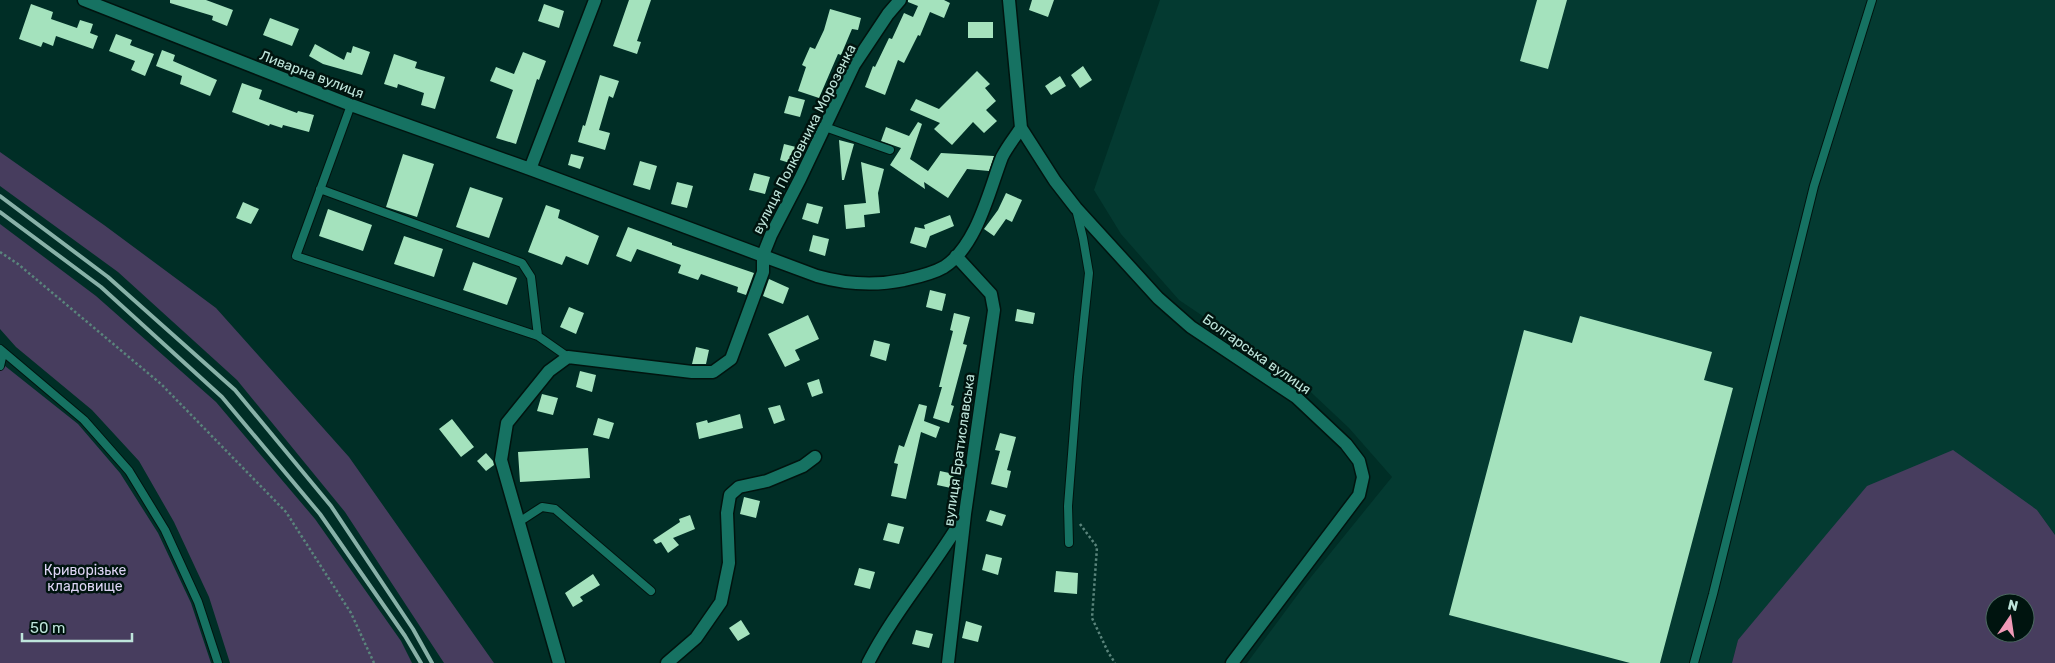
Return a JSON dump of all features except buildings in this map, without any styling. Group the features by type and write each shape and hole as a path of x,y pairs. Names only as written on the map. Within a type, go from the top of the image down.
{"street":[{"name":"Ливарна вулиця","path":"84,0 351,105 844,283 865,284 898,281 927,274 944,267 956,256 972,234 985,208 1003,155 1021,128"},
{"path":"530,169 595,0"},
{"name":"вулиця Полковника Морозенка","path":"568,357 692,372 713,372 730,358 763,272 763,255 771,235 854,65 888,14 900,0"},
{"path":"1009,0 1021,128"},
{"name":"Болгарська вулиця","path":"1021,128 1055,181 1076,208 1158,298 1192,327 1296,397 1346,444 1359,461 1363,478 1359,495 1232,663"},
{"name":"вулиця Братиславська","path":"948,663 965,514 994,310 991,294 956,256"},
{"path":"559,663 501,460 507,423 549,371 568,357"},
{"path":"667,663 696,638 721,602 729,562 727,512 730,495 739,487 767,481 803,466 815,457"},
{"path":"868,663 878,642 946,545 965,514"}],"lane":[{"path":"1694,663 1714,594 1814,186 1872,0"},
{"path":"351,105 296,256 538,336 568,357"},
{"path":"825,127 890,150"},
{"path":"320,189 522,264 531,277 538,336"},
{"path":"1069,543 1068,506 1088,273 1076,208"},
{"path":"0,366 2,351"},
{"path":"2,351 84,420 129,471 165,530 198,602 218,663"},
{"path":"519,522 542,508 555,509 651,591"}],"path":[{"path":"0,252 18,264 161,384 286,512 350,613 374,663"},
{"path":"1068,506 1097,547 1092,618 1115,663"}],"shaded area":[{"path":"1160,0 2055,0 2055,535 2037,510 1738,640 1732,663 1247,663 1307,582 1392,477 1349,428 1298,380 1179,300 1121,234 1094,190"}],"green space":[{"path":"0,152 104,225 216,308 349,457 494,663 444,663 345,512 237,380 118,272 0,186"},
{"path":"0,224 96,296 216,402 315,519 401,641 412,663 230,663 209,597 174,522 139,461 92,410 16,347 0,329"},
{"name":"Криворізьке кладовище","path":"0,362 78,424 120,473 158,533 191,603 211,663 0,663"},
{"path":"1953,450 2037,510 2055,535 2055,663 1732,663 1738,640 1867,486"}],"railway":[{"path":"0,196 108,277 235,390 331,506 413,629 432,663"},
{"path":"0,212 101,287 222,397 320,514 405,636 421,663"}]}
